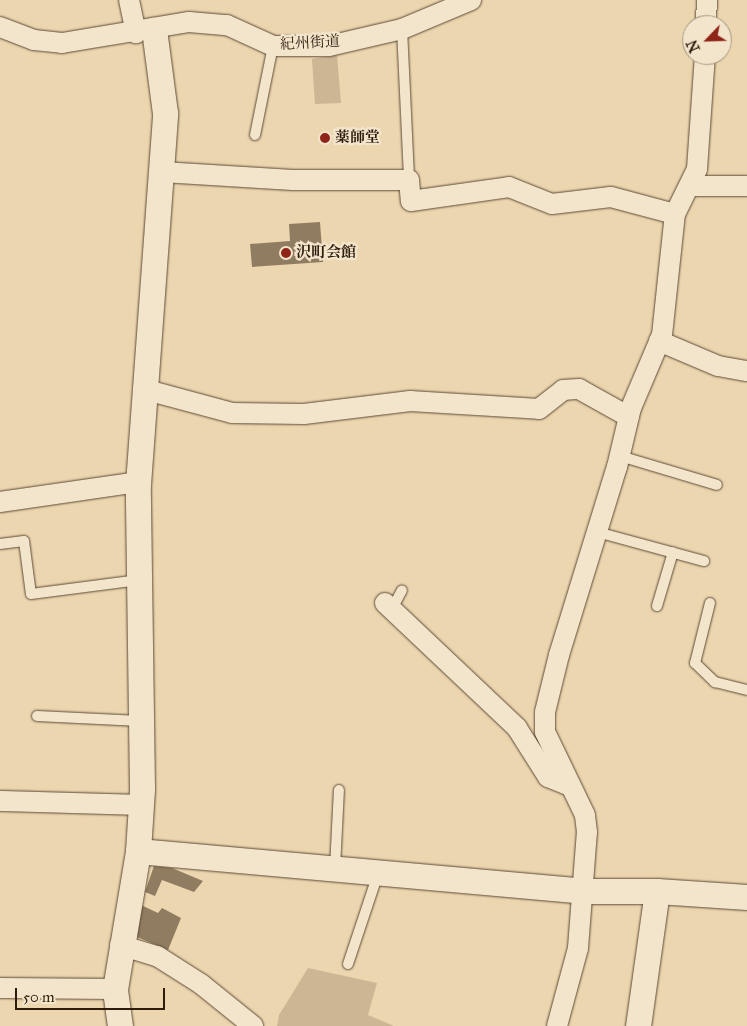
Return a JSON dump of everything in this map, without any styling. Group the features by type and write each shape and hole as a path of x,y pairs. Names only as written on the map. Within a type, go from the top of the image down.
{"street":[{"path":"120,1026 115,989 120,945 138,851 141,805 138,482 143,389 162,172 165,113 145,31 129,0"},
{"name":"紀州街道","path":"0,27 34,40 62,43 145,31 189,22 226,25 273,46 329,46 402,29 442,6 471,0"},
{"path":"706,0 706,15"},
{"path":"557,1026 578,948 583,891 585,815 545,732 545,712 559,655 620,456 629,417 659,341 675,214 697,169 704,65"},
{"path":"162,172 293,180 409,180 411,201 509,186 552,204 611,197 675,214"},
{"path":"690,186 747,186"},
{"path":"659,341 718,366 747,371"},
{"path":"143,389 232,413 295,414 410,401 538,409 552,402 563,390 579,389 629,417"},
{"path":"0,502 138,482"},
{"path":"388,606 517,728 548,778 570,786"},
{"path":"0,801 141,805"},
{"path":"138,851 583,891 657,891 747,897"},
{"path":"638,1026 657,891"},
{"path":"120,945 165,961 201,984 253,1026"},
{"path":"0,988 115,989"}],"lane":[{"path":"402,29 409,180"},
{"path":"255,135 273,46"},
{"path":"620,456 717,486"},
{"path":"597,532 704,561"},
{"path":"0,544 24,541 31,594 140,580"},
{"path":"657,606 673,552"},
{"path":"388,606 402,590"},
{"path":"710,603 695,663 715,682 747,690"},
{"path":"37,716 141,721"},
{"path":"335,869 339,790"},
{"path":"348,964 378,873"}],"shaded area":[{"path":"337,55 341,103 315,104 312,59"},
{"path":"308,968 377,983 368,1015 394,1026 277,1026 279,1015"}],"building":[{"name":"沢町会館","path":"320,222 323,262 252,267 250,244 290,241 289,224"},
{"path":"154,866 172,868 203,881 194,892 162,880 155,896 145,892"},
{"path":"141,905 158,913 162,908 181,918 168,950 130,934"}],"place":[{"name":"薬師堂","path":"325,138"},
{"name":"沢町会館","path":"286,253"}]}
